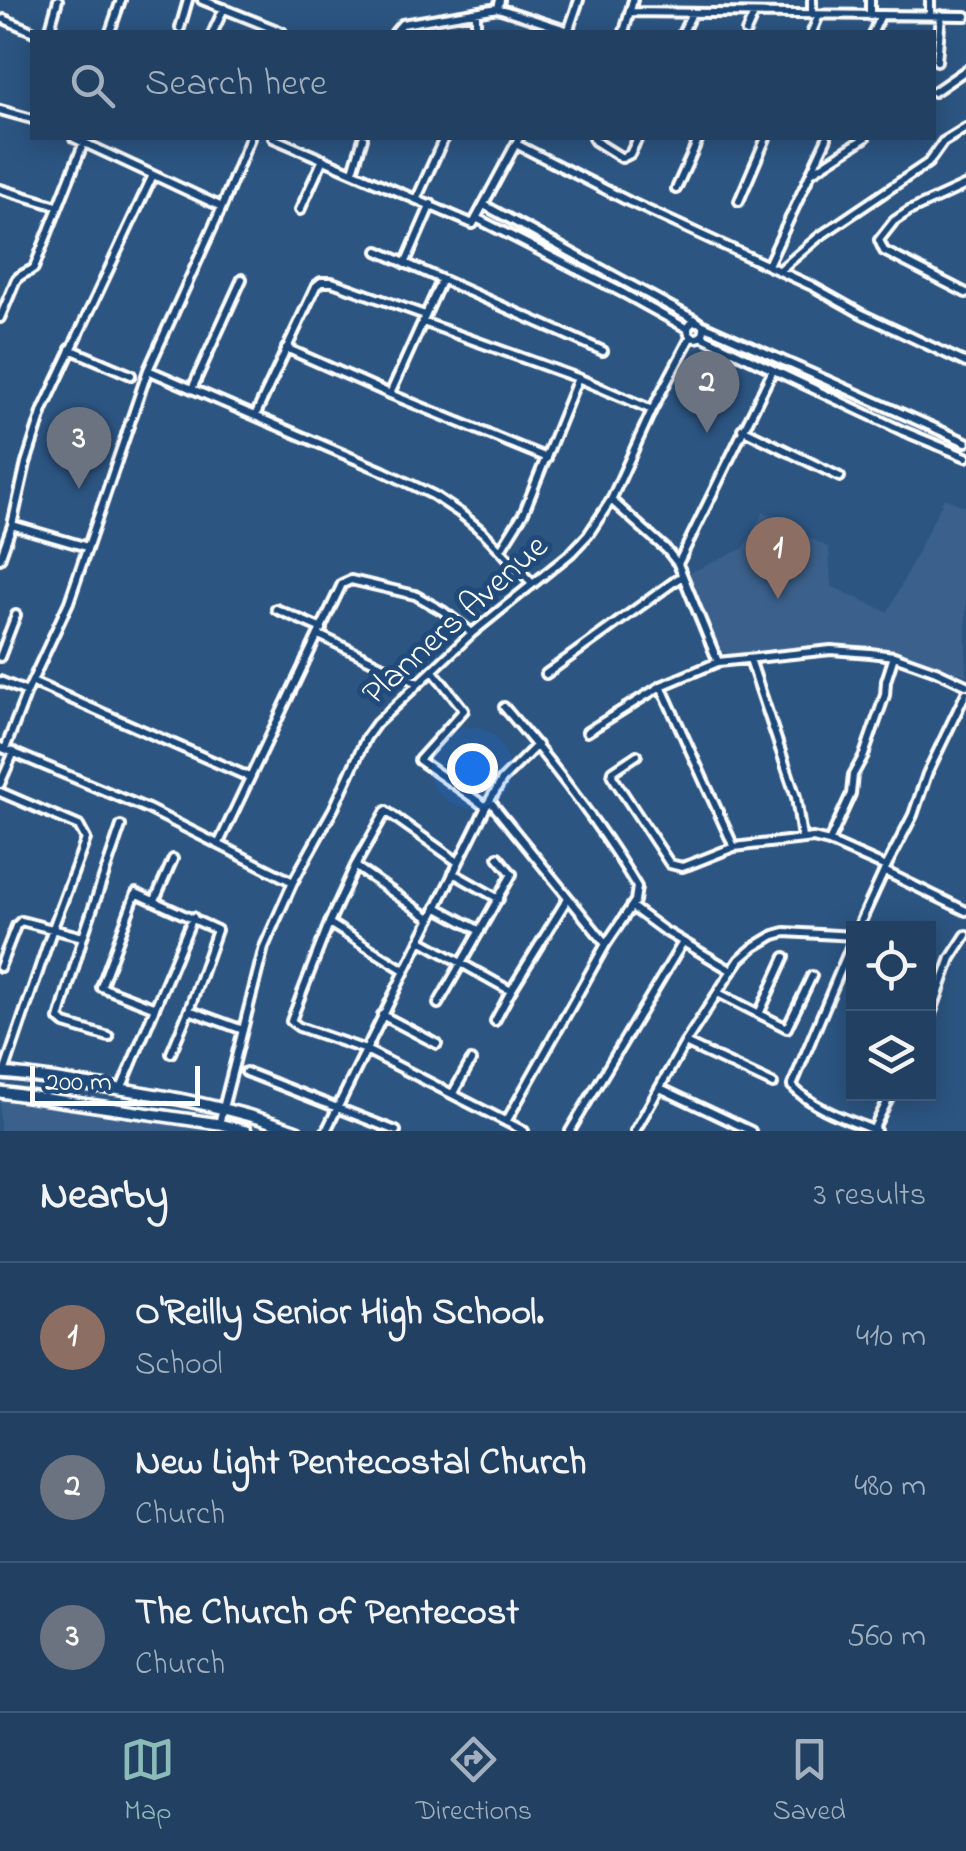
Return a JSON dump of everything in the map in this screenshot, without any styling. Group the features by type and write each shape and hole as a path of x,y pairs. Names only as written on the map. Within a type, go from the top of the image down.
{"main road":[{"path":"2,1073 121,1088 224,1109 296,1131"},
{"path":"0,1092 246,1131"}],"street":[{"path":"50,30 58,0"},
{"path":"111,30 121,0"},
{"path":"180,28 188,0"},
{"path":"202,0 267,30"},
{"path":"570,30 579,0"},
{"path":"625,30 633,0"},
{"path":"812,0 816,15 812,30"},
{"path":"870,0 870,16"},
{"path":"930,0 930,15"},
{"path":"397,30 402,24 476,12 499,4 564,30"},
{"path":"214,30 224,8"},
{"path":"476,12 476,30"},
{"path":"630,12 966,16"},
{"path":"685,30 692,13"},
{"path":"747,30 754,14"},
{"path":"937,61 941,15"},
{"path":"874,30 880,16"},
{"path":"4,20 30,30"},
{"path":"936,91 966,70"},
{"path":"0,110 30,118"},
{"path":"780,270 820,236 928,163 943,142 966,128"},
{"path":"79,140 222,208"},
{"path":"249,140 148,370 69,602 2,748 98,786 292,882"},
{"path":"279,140 475,221 623,292 696,338 705,330 700,323 692,322 689,332"},
{"path":"353,171 363,140"},
{"path":"417,198 443,140"},
{"path":"594,140 622,158 630,154 637,140"},
{"path":"676,189 698,140"},
{"path":"739,201 765,140"},
{"path":"768,265 826,140"},
{"path":"811,173 862,140"},
{"path":"475,221 518,141 630,202 780,270 966,363"},
{"path":"0,318 16,280 34,268 84,142"},
{"path":"300,210 323,159"},
{"path":"0,559 43,410 153,175"},
{"path":"966,185 908,211 878,240 884,251 966,293"},
{"path":"0,189 57,206"},
{"path":"405,264 431,204"},
{"path":"484,205 700,323 966,442"},
{"path":"378,251 603,352"},
{"path":"192,389 242,279"},
{"path":"390,394 441,280"},
{"path":"255,416 321,282 332,282 652,410"},
{"name":"Planners Avenue","path":"219,1124 264,947 292,882 334,808 366,738 472,633 588,535 612,500 689,332"},
{"path":"701,336 966,457"},
{"path":"286,348 547,458"},
{"path":"70,349 131,375"},
{"path":"148,370 433,495 501,549 532,584"},
{"path":"678,564 772,370"},
{"path":"501,549 524,512 578,378"},
{"path":"742,429 840,476"},
{"path":"612,500 678,564 718,662"},
{"path":"12,525 86,547"},
{"path":"546,674 682,576"},
{"path":"219,843 342,584 351,580 416,595 472,633"},
{"path":"276,609 418,684"},
{"path":"0,658 16,615"},
{"path":"587,732 662,686 718,662 831,650 894,656 936,671 966,689 926,774 913,815 861,921"},
{"path":"828,842 851,794 853,776 885,695 894,656"},
{"path":"750,659 796,797 802,838"},
{"path":"433,671 464,710 420,760 488,804 606,944"},
{"path":"0,681 27,692"},
{"path":"32,682 249,777"},
{"path":"662,686 734,847"},
{"path":"504,708 590,814 637,888 632,906 606,944 506,1122"},
{"path":"326,1131 488,804 502,780 536,745"},
{"path":"0,784 14,752"},
{"path":"636,755 612,771 612,776 670,864 691,864 734,847 819,838 966,911"},
{"path":"0,792 80,826 86,839 2,1073"},
{"path":"458,862 386,811 329,923 291,1021 366,1050 524,1131"},
{"path":"109,1037 59,1019 121,826"},
{"path":"438,1004 512,872 498,857"},
{"path":"156,900 172,859"},
{"path":"355,866 431,919"},
{"path":"452,873 498,899"},
{"path":"154,1007 100,987 136,893 217,930 171,1054"},
{"path":"495,1021 568,898"},
{"path":"632,906 732,971"},
{"path":"436,907 480,931"},
{"path":"121,1088 193,917"},
{"path":"0,967 18,923 25,921 83,937"},
{"path":"329,923 405,971"},
{"path":"635,1131 732,971 754,947 785,932 846,936"},
{"path":"932,1011 944,976 962,950 966,934"},
{"path":"420,940 510,991"},
{"path":"570,1131 682,942"},
{"path":"846,956 792,1086 821,1107 875,1130 887,1101"},
{"path":"759,1014 785,957"},
{"path":"718,993 784,1027 788,1026 812,976"},
{"path":"189,1010 243,1030"},
{"path":"382,1015 437,1044"},
{"path":"685,1044 773,1084"},
{"path":"453,1093 472,1061"},
{"path":"246,1072 396,1131"},
{"path":"660,1088 752,1131"}],"shaded area":[{"path":"944,498 966,507 966,675 885,650 808,646 733,656 721,651 685,575 744,548 763,512 829,548 831,586 888,612"},
{"path":"0,1099 187,1126 217,1131 0,1131"}],"place":[{"name":"New Light Pentecostal Church","path":"707,433"},
{"name":"The Church of Pentecost","path":"79,489"},
{"name":"O'Reilly Senior High School.","path":"778,599"}]}
